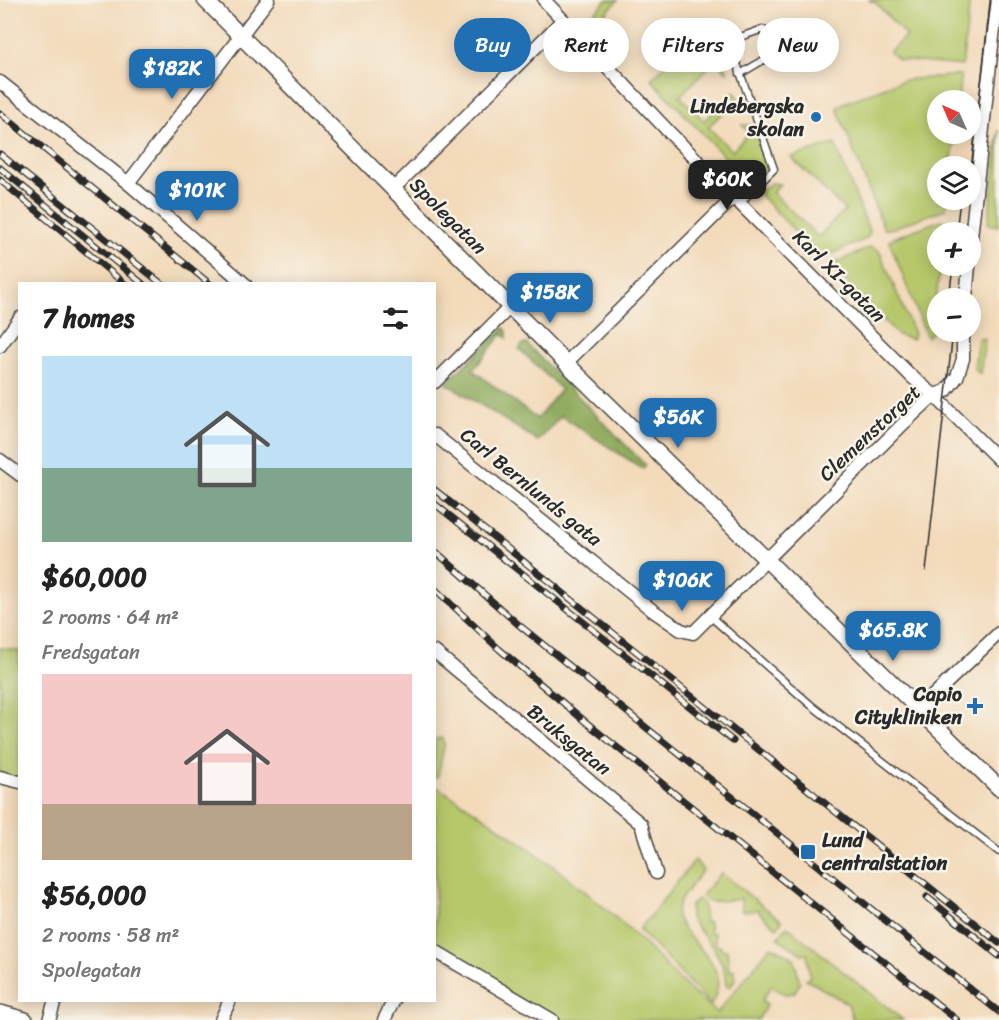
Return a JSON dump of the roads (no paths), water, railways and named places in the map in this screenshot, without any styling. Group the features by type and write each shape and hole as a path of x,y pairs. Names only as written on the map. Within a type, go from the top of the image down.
{"street":[{"name":"Spolegatan","path":"205,0 239,37 510,308 999,788"},
{"path":"128,183 268,0"},
{"name":"Karl XI-gatan","path":"544,0 561,18"},
{"path":"973,222 997,0"},
{"path":"392,190 543,40"},
{"name":"Karl XI-gatan","path":"613,72 736,200 912,377 934,395"},
{"path":"0,82 128,183 243,282"},
{"path":"566,363 736,200"},
{"path":"436,381 510,308"},
{"path":"0,346 18,321"},
{"path":"934,395 946,391 957,377 963,359 963,342"},
{"name":"Clemenstorget","path":"767,559 934,395 999,460"},
{"name":"Carl Bernlunds gata","path":"436,436 652,610 681,630 693,633 767,559"},
{"path":"0,460 18,474"},
{"path":"919,709 999,633"},
{"name":"Bruksgatan","path":"436,653 641,824 656,873"},
{"path":"0,777 18,782"},
{"path":"436,952 552,1020"},
{"path":"49,1020 54,1002"},
{"path":"221,1020 229,1002"},
{"path":"384,1020 393,1002"},
{"path":"0,1012 25,1020"}],"lane":[{"path":"736,200 774,169 740,74 729,41 763,29 772,55 740,74"},
{"path":"711,617 811,705 999,852"}],"tram line":[{"path":"973,156 991,0"},
{"path":"957,222 959,210"},
{"path":"950,288 952,276"},
{"path":"926,571 952,342"}],"railway":[{"path":"0,113 208,282"},
{"path":"0,154 160,282"},
{"path":"0,168 141,282"},
{"path":"0,180 123,282"},
{"path":"436,491 999,943"},
{"path":"436,505 733,741"},
{"path":"436,552 519,625 999,1012"},
{"path":"436,590 499,649 593,728 957,1020"},
{"path":"927,897 999,956"}],"place":[{"name":"Lindebergska skolan","path":"816,117"},
{"name":"Capio Citykliniken","path":"975,706"},
{"name":"Lund centralstation","path":"808,852"}]}
